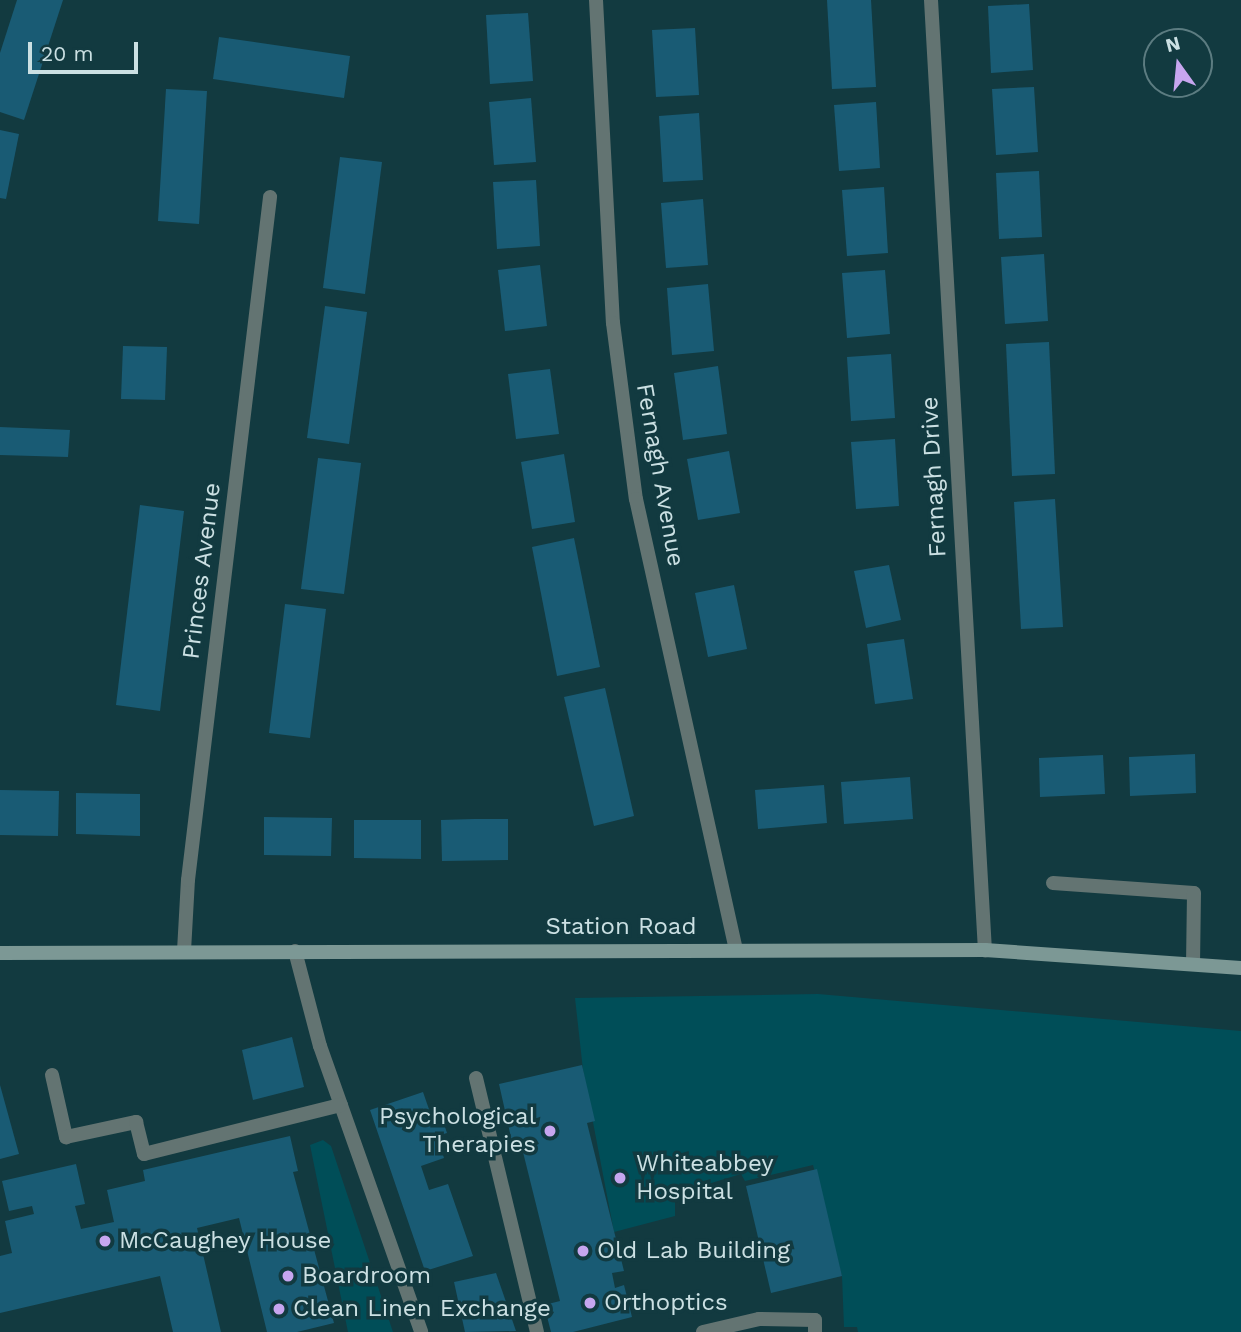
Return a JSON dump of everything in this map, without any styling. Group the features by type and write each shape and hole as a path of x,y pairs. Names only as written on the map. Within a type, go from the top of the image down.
{"main road":[{"name":"Station Road","path":"0,953 985,950 1193,962 1241,968"}],"street":[{"name":"Fernagh Avenue","path":"596,0 613,323 636,499 736,949"},
{"name":"Fernagh Drive","path":"931,0 985,950"},
{"name":"Princes Avenue","path":"184,951 188,880 270,197"},
{"path":"1053,883 1194,893 1193,962"},
{"path":"295,951 320,1046 421,1332"},
{"path":"52,1074 66,1137 136,1122 144,1154 341,1105"},
{"path":"476,1078 537,1332"},
{"path":"703,1332 759,1319 815,1320 815,1332"}],"shaded area":[{"path":"818,994 1241,1031 1241,1332 858,1332 857,1327 844,1327 842,1276 813,1165 745,1181 741,1174 675,1194 675,1216 614,1232 583,1070 575,998"},
{"path":"323,1140 331,1146 393,1332 348,1332 310,1145"}],"building":[{"path":"17,0 63,0 24,120 0,112 0,53"},
{"path":"827,0 871,0 876,87 832,89"},
{"path":"1029,4 1033,70 991,73 988,6"},
{"path":"528,13 533,81 490,84 486,15"},
{"path":"695,28 699,95 656,97 652,30"},
{"path":"219,37 350,56 344,98 213,79"},
{"path":"1034,87 1038,152 996,155 992,89"},
{"path":"166,89 207,91 199,224 158,221"},
{"path":"531,98 536,162 494,165 489,102"},
{"path":"876,102 880,168 839,171 834,105"},
{"path":"699,113 703,180 663,182 659,116"},
{"path":"0,130 19,134 6,199 0,198"},
{"path":"340,157 382,162 365,294 323,288"},
{"path":"1039,171 1042,237 999,239 996,173"},
{"path":"536,180 540,246 497,249 493,182"},
{"path":"884,187 888,253 847,256 842,190"},
{"path":"703,199 708,265 666,268 661,203"},
{"path":"1044,254 1048,321 1005,324 1001,257"},
{"path":"540,265 547,326 505,331 498,270"},
{"path":"885,270 890,334 847,338 842,273"},
{"path":"708,284 714,351 672,355 667,288"},
{"path":"325,306 367,312 349,444 307,438"},
{"path":"1049,342 1055,474 1012,476 1006,344"},
{"path":"123,346 167,347 165,400 121,399"},
{"path":"891,354 895,418 851,421 847,357"},
{"path":"718,366 727,434 683,440 674,373"},
{"path":"550,369 559,434 516,439 508,374"},
{"path":"0,427 70,430 68,457 0,455"},
{"path":"895,439 899,506 856,509 851,442"},
{"path":"729,451 740,513 698,520 687,459"},
{"path":"564,454 575,522 532,529 521,462"},
{"path":"318,458 361,463 344,594 301,589"},
{"path":"1055,499 1063,627 1021,629 1014,502"},
{"path":"140,505 184,511 160,711 116,705"},
{"path":"574,538 600,667 557,676 532,547"},
{"path":"889,565 901,620 866,628 854,571"},
{"path":"734,585 747,649 708,657 695,593"},
{"path":"285,604 326,609 310,738 269,733"},
{"path":"904,639 913,699 875,704 867,644"},
{"path":"605,688 634,816 594,826 564,697"},
{"path":"1195,754 1196,793 1130,796 1129,757"},
{"path":"1103,755 1105,794 1040,797 1039,758"},
{"path":"910,777 913,819 844,824 841,782"},
{"path":"824,785 827,823 758,829 755,790"},
{"path":"0,790 59,791 58,836 0,835"},
{"path":"76,793 140,794 140,836 76,834"},
{"path":"264,817 332,818 331,856 264,855"},
{"path":"508,819 508,860 442,861 441,820"},
{"path":"354,820 421,820 421,859 354,858"},
{"path":"292,1037 304,1087 253,1100 242,1050"},
{"path":"582,1065 595,1121 587,1123 624,1271 612,1273 615,1288 624,1285 632,1317 573,1332 551,1332 544,1305 560,1301 520,1140 512,1142 499,1084"},
{"path":"0,1085 19,1154 0,1159"},
{"path":"423,1092 432,1118 441,1115 447,1133 437,1136 444,1158 421,1166 429,1190 448,1184 473,1256 425,1271 370,1110"},
{"name":"McCaughey House","path":"290,1136 298,1171 293,1172 334,1323 297,1332 267,1332 239,1218 197,1228 221,1332 173,1332 160,1276 0,1313 0,1256 12,1253 5,1221 34,1214 32,1206 9,1211 2,1181 76,1164 85,1204 75,1206 81,1229 114,1222 107,1190 145,1181 143,1170"},
{"path":"817,1169 842,1276 771,1293 746,1186"},
{"path":"496,1273 516,1331 465,1332 454,1282"}],"place":[{"name":"Psychological Therapies","path":"550,1131"},
{"name":"Whiteabbey Hospital","path":"620,1178"},
{"name":"McCaughey House","path":"105,1241"},
{"name":"Old Lab Building","path":"583,1251"},
{"name":"Boardroom","path":"288,1276"},
{"name":"Orthoptics","path":"590,1303"},
{"name":"Clean Linen Exchange","path":"279,1309"}]}
